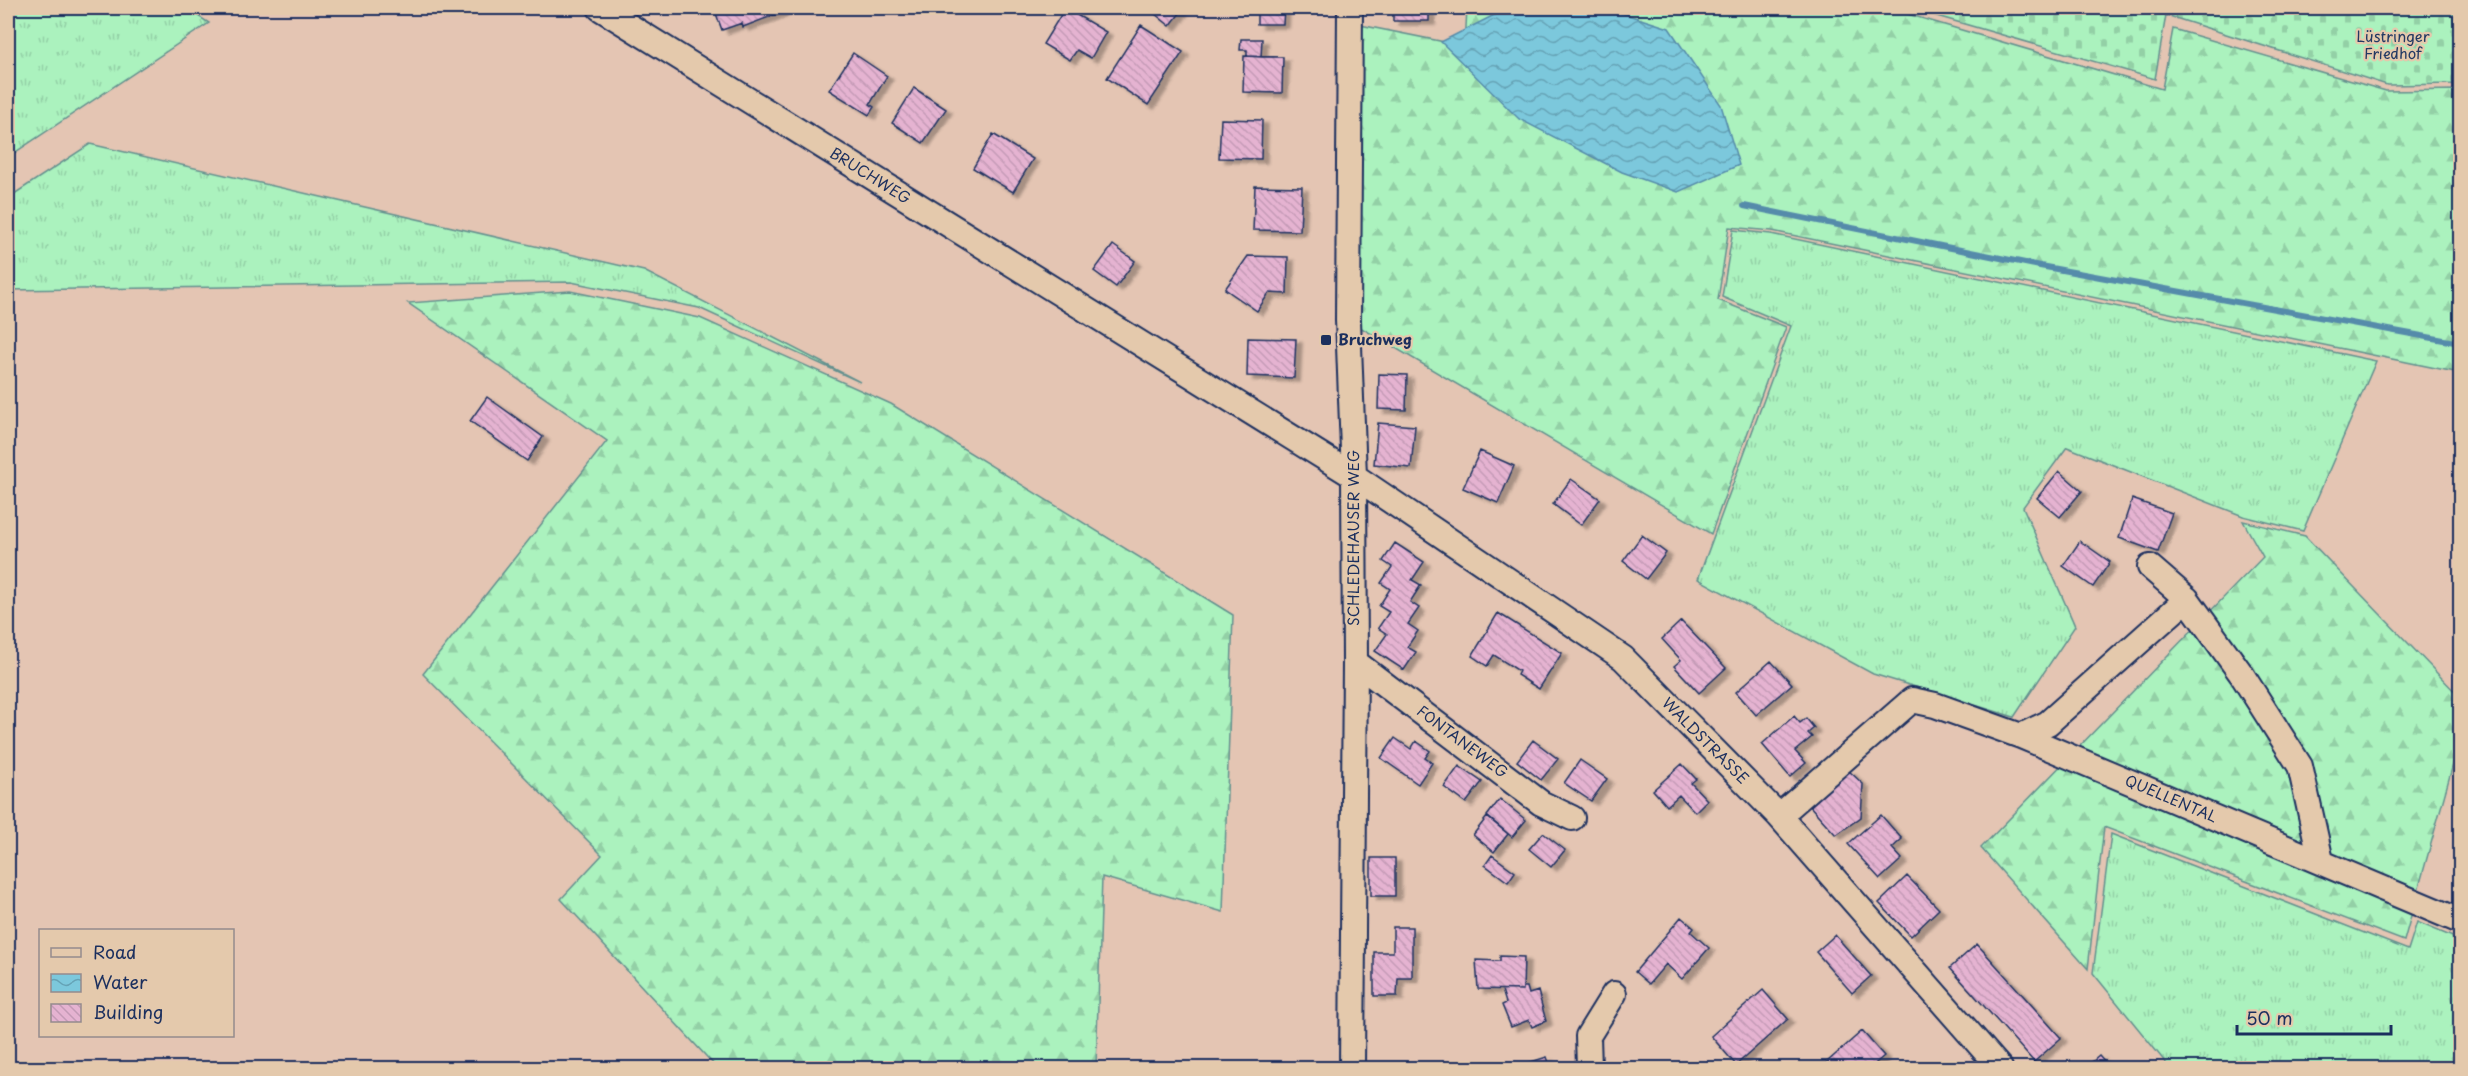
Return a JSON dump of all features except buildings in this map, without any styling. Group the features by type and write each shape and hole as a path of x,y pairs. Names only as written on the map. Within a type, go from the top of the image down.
{"street":[{"name":"BRUCHWEG","path":"600,8 1354,476"},
{"name":"SCHLEDEHAUSER WEG","path":"1350,8 1348,320 1354,476 1352,1068"},
{"name":"WALDSTRASSE","path":"1354,476 1623,658 1779,816 2000,1068"},
{"path":"2150,567 2187,598 2242,675 2300,766 2321,861"},
{"path":"2021,736 2048,723 2187,598"},
{"name":"FONTANEWEG","path":"1354,662 1541,803 1572,818"},
{"name":"QUELLENTAL","path":"1779,816 1912,700 1935,705 2021,736 2460,921"},
{"path":"1589,1068 1588,1036 1614,994"}],"green space":[{"path":"8,8 186,8 209,23 8,157"},
{"path":"1467,8 1887,8 2162,89 2173,29 2386,91 2460,90 2460,373 1772,231 1729,227 1718,300 1786,327 1711,534 1348,320 1350,23 1465,46"},
{"name":"Lüstringer Friedhof","path":"1909,8 2453,8 2456,84 2387,85 2166,15 2155,79"},
{"path":"90,144 644,271 860,382 699,308 571,282 8,290 8,198"},
{"path":"1733,230 1771,234 2376,361 2303,531 2243,516 2067,447 2023,507 2075,626 2014,717 1873,674 1698,579 1791,326 1722,297"},
{"path":"570,291 700,318 891,404 1233,615 1223,912 1102,877 1096,1068 717,1068 561,899 602,855 423,674 607,441 408,303"},
{"path":"2243,521 2305,536 2460,697 2460,739 2404,941 2104,827 2088,969 1981,848 2263,557"},
{"path":"2111,834 2408,950 2417,922 2460,940 2460,1068 2170,1068 2093,973"}],"water":[{"path":"1508,8 1606,8 1669,28 1721,105 1739,165 1678,192 1622,172 1519,119 1441,42"}],"waterway":[{"path":"1744,206 2040,266 2460,343"}],"place":[{"name":"Bruchweg","path":"1326,340"}]}
